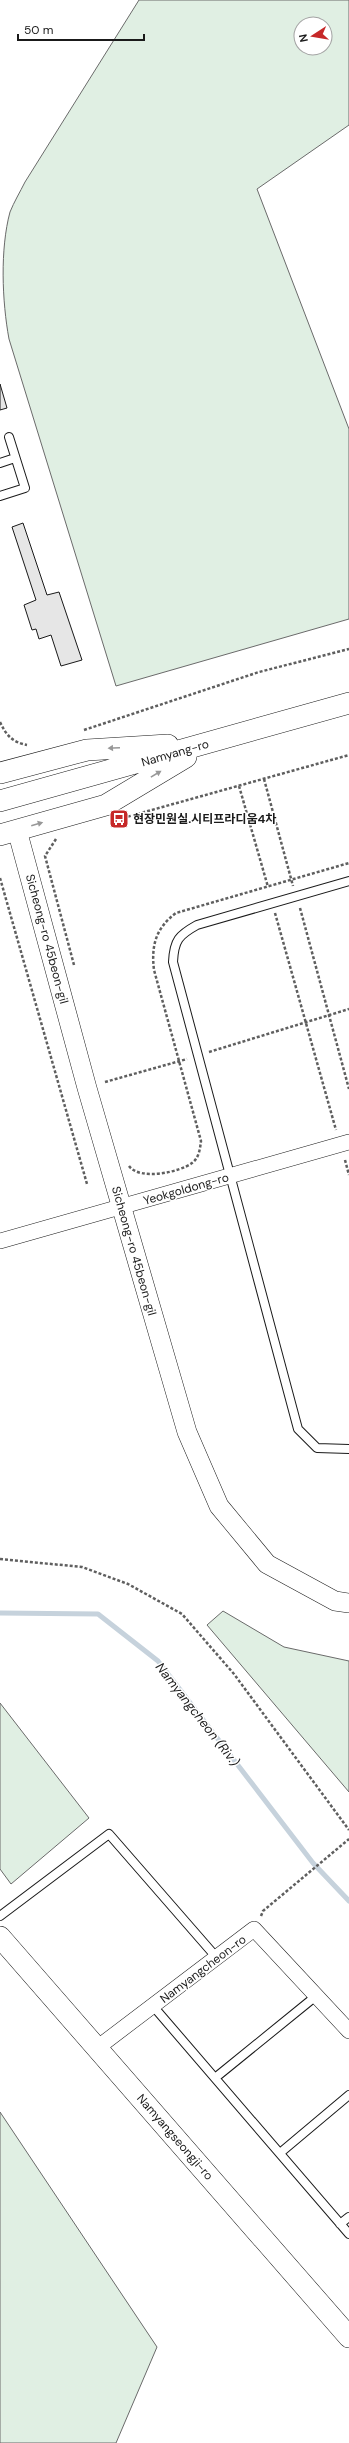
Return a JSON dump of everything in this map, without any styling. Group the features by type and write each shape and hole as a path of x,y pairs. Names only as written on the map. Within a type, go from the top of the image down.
{"main road":[{"name":"Namyang-ro","path":"0,801 349,703"},
{"path":"0,773 87,750 209,743"},
{"path":"9,832 106,805 209,743"},
{"name":"Namyangseongji-ro","path":"0,1937 349,2337"}],"street":[{"name":"Sicheong-ro 45beon-gil","path":"9,832 187,1432 219,1506 267,1564 335,1601 349,1603"},
{"name":"Yeokgoldong-ro","path":"0,1241 345,1144"},
{"name":"Namyangcheon-ro","path":"97,2048 254,1929 349,2031"}],"lane":[{"path":"0,496 25,488 9,437"},
{"path":"0,463 15,458"},
{"path":"349,881 198,924 186,931 174,945 172,962 298,1429 317,1448 349,1449"},
{"path":"0,1916 109,1834 217,1958"},
{"path":"215,2078 316,1996"},
{"path":"153,2006 349,2234"},
{"path":"280,2153 349,2095"},
{"path":"340,2224 349,2217"}],"path":[{"path":"79,732 259,672 349,649"},
{"path":"0,722 6,735 16,742 31,745"},
{"path":"264,779 349,1089"},
{"path":"239,786 306,1022 345,1144 349,1175"},
{"path":"0,878 87,1184"},
{"path":"105,1082 198,1056 349,1009"},
{"path":"0,1559 82,1567 128,1584 182,1614 234,1674 349,1830"},
{"path":"263,1911 349,1840"}],"green space":[{"path":"139,0 349,0 349,125 257,189 349,429 349,619 116,686 9,339 5,308 3,258 10,212 25,182"},
{"path":"223,1611 284,1647 349,1661 349,1792 207,1625"},
{"path":"0,1703 89,1818 11,1884 0,1869"},
{"path":"0,2112 157,2347 116,2443 0,2443"}],"building":[{"path":"0,384 7,408 0,410"},
{"path":"23,523 47,595 59,592 82,660 61,666 51,635 39,639 36,629 32,630 24,605 36,600 12,527"}],"waterway":[{"name":"Namyangcheon (Riv.)","path":"0,1613 98,1614 158,1661 313,1863 349,1901"}],"place":[{"name":"현장민원실.시티프라디움4차","path":"119,819"}]}
